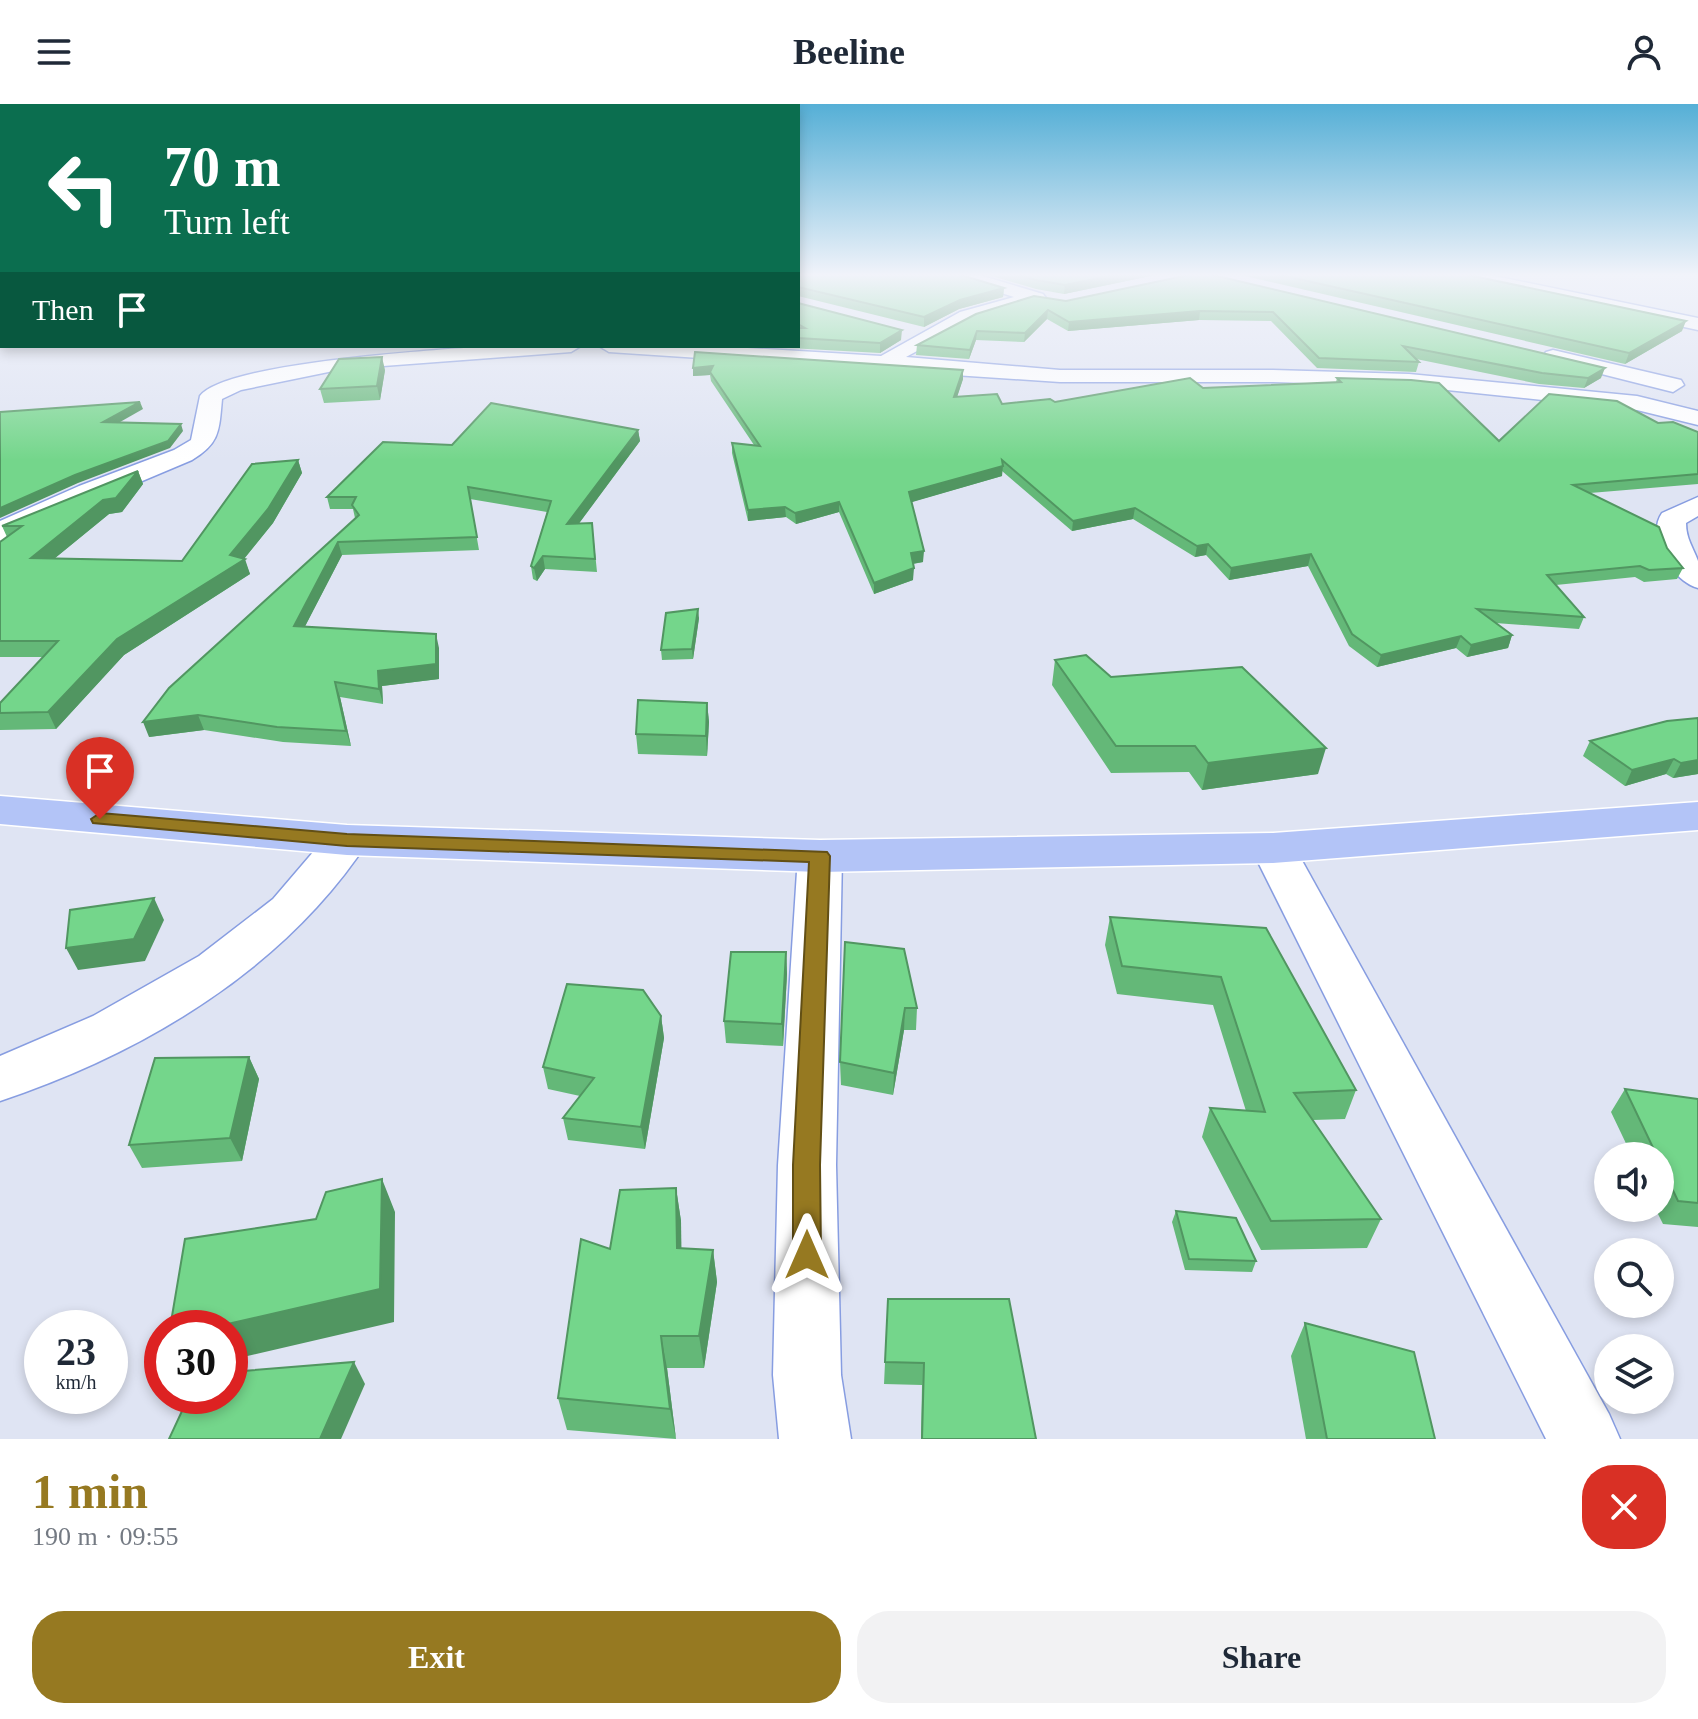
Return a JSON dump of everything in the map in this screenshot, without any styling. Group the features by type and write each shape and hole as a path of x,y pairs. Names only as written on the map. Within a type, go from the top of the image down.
{"main road":[{"path":"0,810 347,840 820,856 1273,848 1698,816"}],"street":[{"path":"885,362 925,336"},
{"path":"374,348 394,358"},
{"path":"0,532 183,455 201,444 207,431 211,396 220,391 293,371 394,358 542,348"},
{"path":"644,348 1060,376 1273,376 1409,380 1637,403 1698,418"},
{"path":"1532,351 1693,386"},
{"path":"1637,403 1693,386"},
{"path":"1698,505 1672,519 1671,538 1680,561 1698,579"},
{"path":"0,1079 77,1049 203,978 281,918 347,840"},
{"path":"1273,848 1584,1439"},
{"path":"815,1439 807,1375 807,1165 820,856"}],"building":[{"path":"800,336 891,336 880,343 800,338"},
{"path":"934,336 975,336 970,350 917,345"},
{"path":"1297,336 1471,336 1605,368 1588,378 1542,373 1403,346 1419,362 1319,358"},
{"path":"1554,336 1659,336 1629,353"},
{"path":"695,352 963,370 954,397 997,394 1002,404 1050,399 1055,402 1190,378 1203,388 1341,382 1337,378 1439,383 1499,441 1549,394 1617,401 1658,423 1673,422 1698,432 1698,474 1573,485 1659,527 1667,548 1683,568 1649,570 1640,566 1547,575 1584,617 1477,609 1512,635 1471,645 1461,636 1381,655 1352,634 1311,554 1231,568 1208,544 1197,546 1135,508 1073,521 1002,460 1003,466 909,492 924,551 911,553 914,568 874,583 839,502 795,513 785,507 748,510 732,443 760,446 710,372 713,366 693,368"},
{"path":"382,357 377,386 320,389 339,359"},
{"path":"140,402 103,422 181,424 168,441 75,475 0,508 0,412"},
{"path":"491,403 638,430 567,524 592,523 595,559 543,556 534,568 531,566 551,501 468,487 477,537 338,542 294,626 436,634 436,664 378,671 379,689 335,682 346,731 277,727 198,715 143,722 169,688 359,515 352,505 356,497 327,497 383,442 452,445"},
{"path":"298,460 268,509 230,555 245,559 117,639 48,712 0,713 0,703 58,641 0,641 0,542 22,526 2,526 138,471 116,498 103,500 31,558 182,561 252,464"},
{"path":"698,609 692,649 661,650 666,613"},
{"path":"1086,655 1111,677 1242,667 1326,748 1208,763 1195,746 1116,746 1055,660"},
{"path":"638,700 707,703 706,736 636,734"},
{"path":"1698,718 1698,760 1681,763 1674,759 1632,770 1590,741 1667,721"},
{"path":"154,898 134,939 66,948 70,910"},
{"path":"1110,917 1266,928 1356,1090 1294,1093 1381,1219 1271,1221 1210,1108 1265,1112 1221,977 1122,966"},
{"path":"845,942 904,949 917,1008 905,1008 894,1073 840,1062"},
{"path":"731,952 786,952 782,1024 724,1021"},
{"path":"567,984 643,990 661,1016 641,1127 563,1118 594,1078 543,1067"},
{"path":"249,1057 230,1138 129,1145 155,1058"},
{"path":"1625,1089 1698,1099 1698,1203 1678,1201 1674,1193 1674,1142 1650,1142"},
{"path":"382,1179 380,1289 248,1319 248,1310 173,1310 185,1239 316,1219 326,1192"},
{"path":"676,1188 677,1248 713,1250 699,1336 661,1336 670,1409 558,1398 581,1239 610,1249 620,1190"},
{"path":"1176,1211 1236,1218 1256,1261 1189,1259"},
{"path":"888,1299 1009,1299 1036,1439 922,1439 924,1363 885,1362"},
{"path":"1305,1323 1414,1352 1435,1439 1327,1439"},
{"path":"354,1362 320,1439 169,1439 181,1414 248,1414 248,1371"}],"route":[{"path":"100,819 347,840 820,856 807,1165 807,1255"}]}
